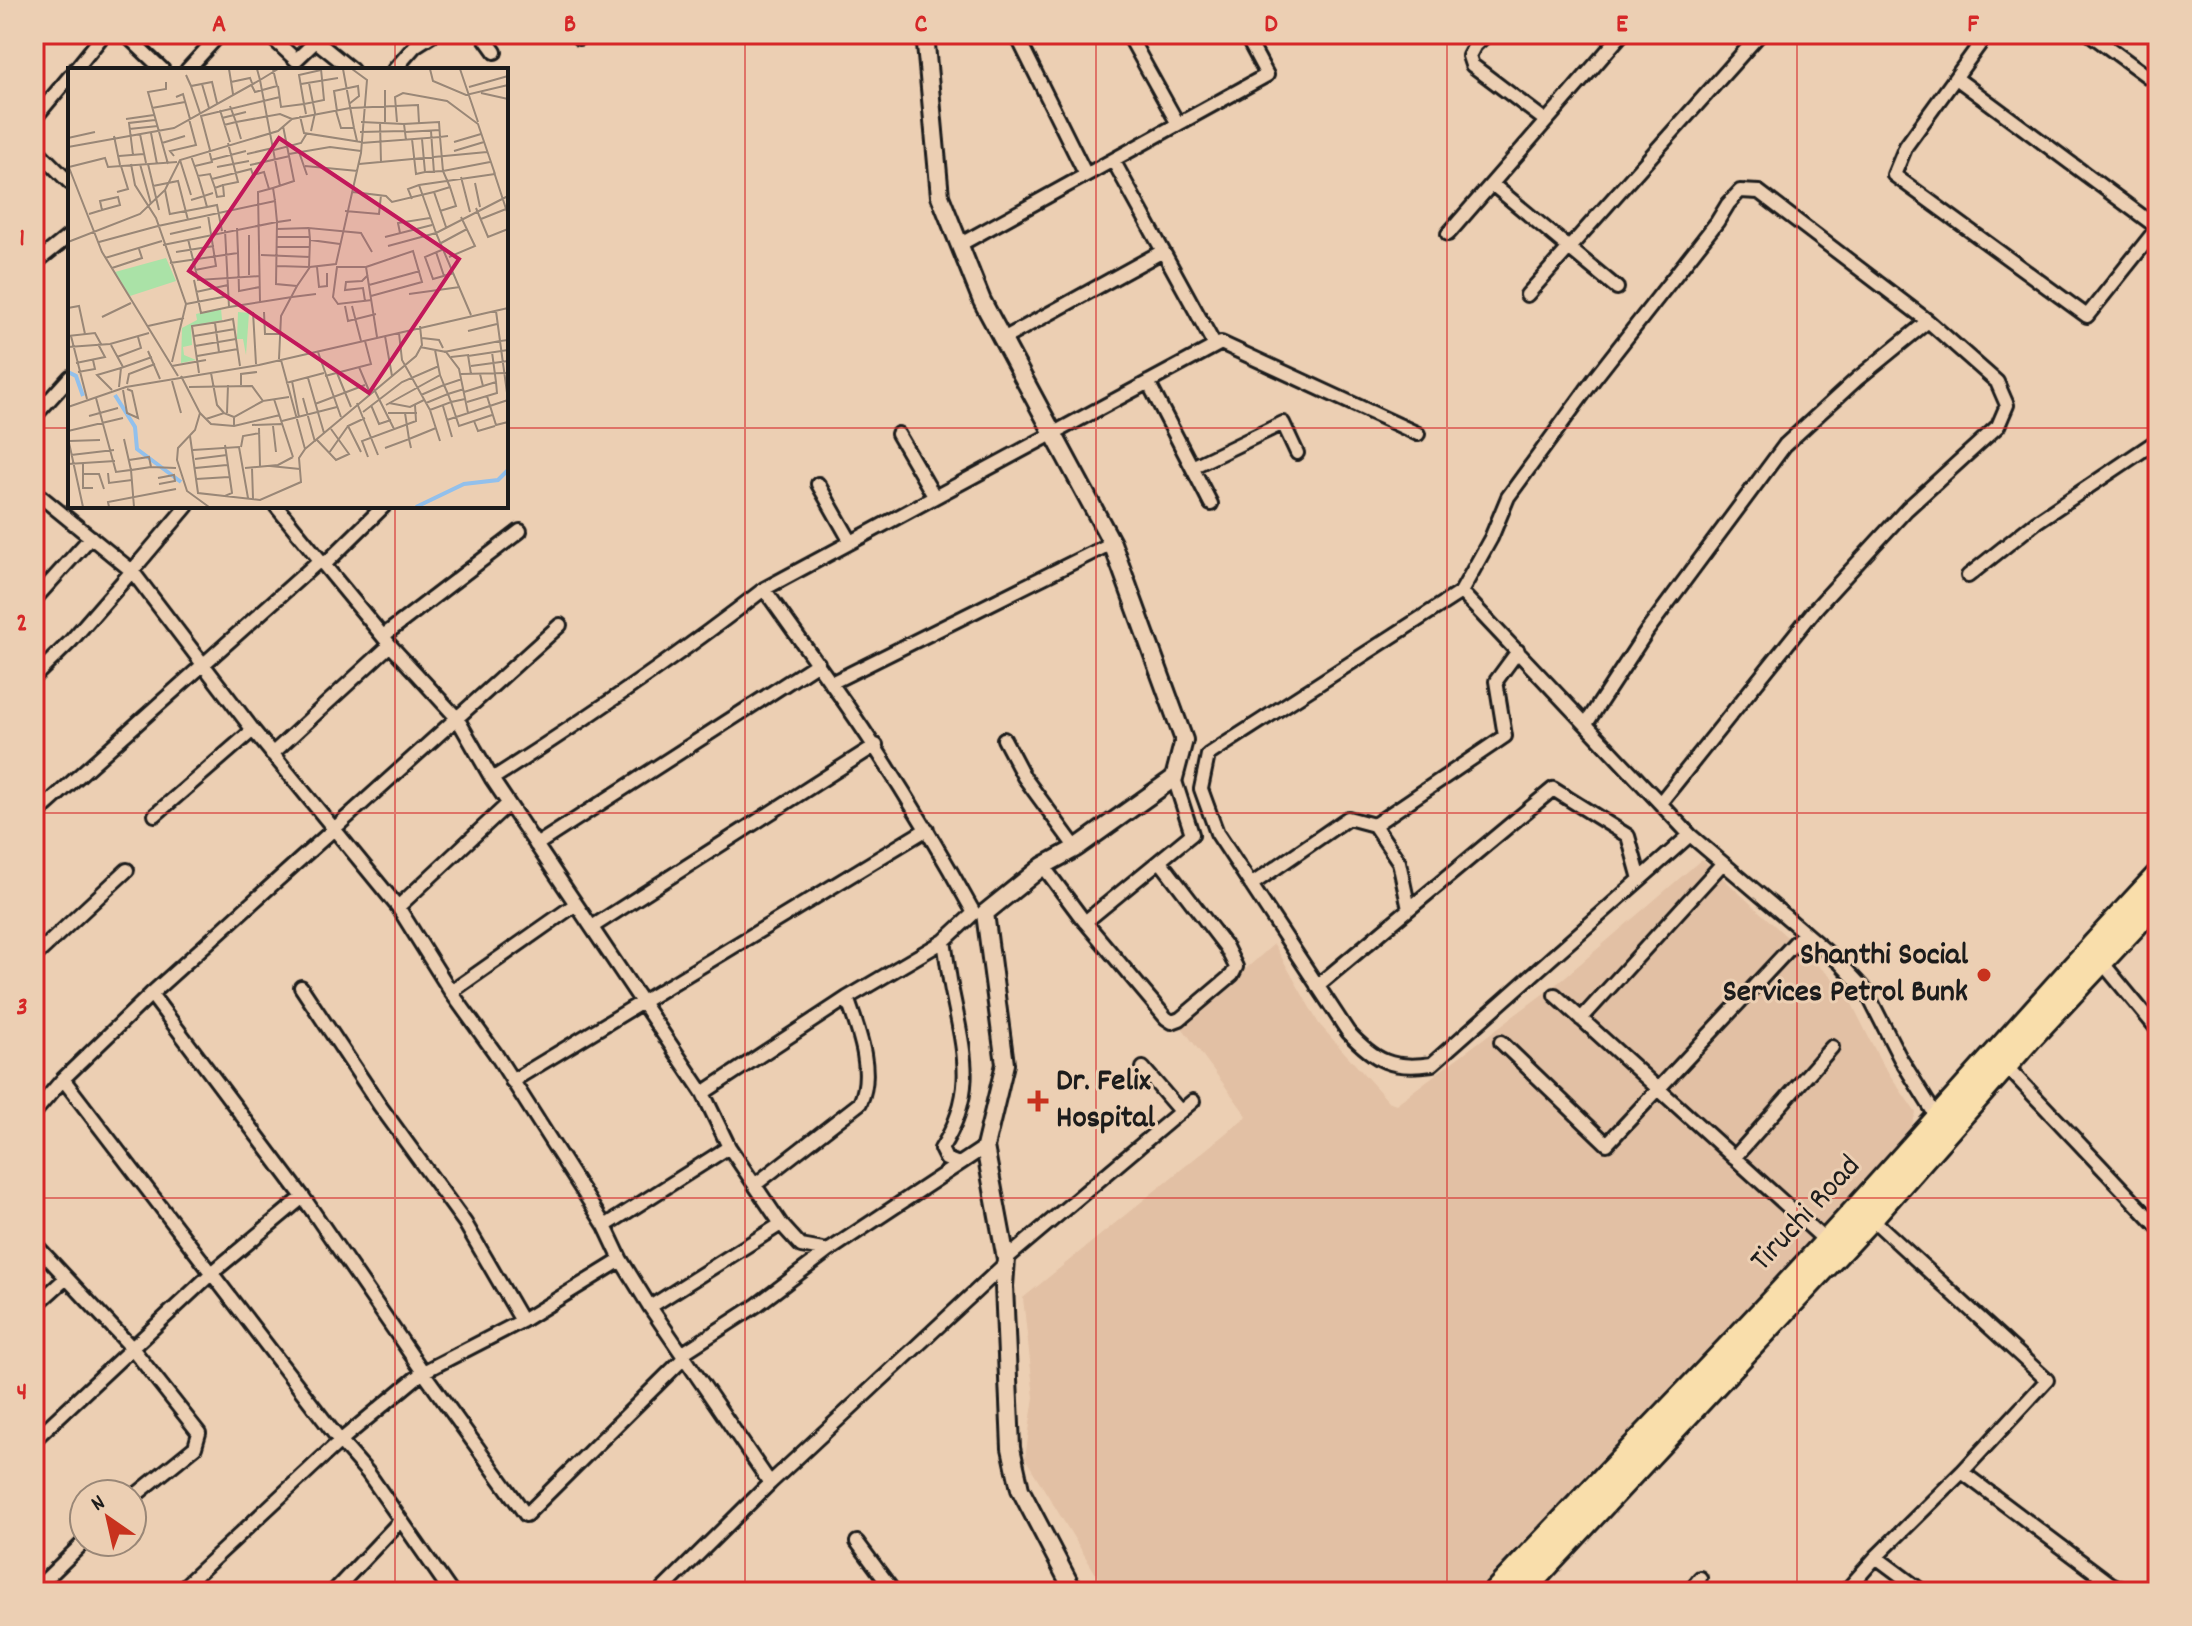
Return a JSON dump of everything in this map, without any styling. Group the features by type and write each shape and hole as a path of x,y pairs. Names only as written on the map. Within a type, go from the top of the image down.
{"highway":[{"name":"Tiruchi Road","path":"1495,1592 1827,1242 2006,1039 2158,875"},
{"name":"Tiruchi Road","path":"1533,1585 2158,901"}],"street":[{"path":"77,68 104,34"},
{"path":"125,34 161,68"},
{"path":"189,68 220,34"},
{"path":"268,34 296,60 316,41 350,68"},
{"path":"396,68 415,46 434,34"},
{"path":"482,34 495,52"},
{"path":"925,34 940,196 982,301 1112,543 1184,740 1174,778 1192,834 1085,922"},
{"path":"1016,34 1086,175"},
{"path":"1128,34 1178,124"},
{"path":"959,245 1267,75 1245,34"},
{"path":"1487,34 1469,56 1472,65 1546,121"},
{"path":"1448,234 1622,34"},
{"path":"1527,295 1760,34"},
{"path":"1956,78 2158,228 2087,316 1894,175 1906,146 1987,34"},
{"path":"2094,35 2158,84"},
{"path":"34,119 68,78"},
{"path":"34,147 68,181"},
{"path":"1113,160 1215,346"},
{"path":"1492,184 1617,288"},
{"path":"1660,803 1817,607 1907,509 1998,426 2007,405 1997,382 1928,321 1759,192 1740,191 1595,378 1515,487 1461,592 1208,755 1201,789 1217,833 1348,1032 1367,1052 1396,1066 1432,1064 1690,835"},
{"path":"34,264 68,237"},
{"path":"1003,339 1163,251"},
{"path":"1586,724 1647,631 1785,445 1857,379 1928,321"},
{"path":"492,779 604,708 764,589 1221,343 1418,434"},
{"path":"34,417 68,379"},
{"path":"1148,382 1211,504"},
{"path":"1192,467 1283,423 1297,453"},
{"path":"898,434 934,496"},
{"path":"1968,576 2036,522 2158,440"},
{"path":"818,484 851,542"},
{"path":"34,491 132,571 253,730 398,907 605,1226 621,1260 650,1307 770,1483"},
{"path":"34,677 70,642 185,508"},
{"path":"278,508 386,640 457,718 508,804 703,1093 729,1147 781,1224 801,1246 828,1251"},
{"path":"34,816 382,508"},
{"path":"272,754 386,640 520,531"},
{"path":"34,600 91,537"},
{"path":"831,683 1112,543"},
{"path":"703,1093 847,998 944,941 974,913 876,745 764,589"},
{"path":"1461,592 1690,835 1840,963 1866,991 1900,1058 1938,1119"},
{"path":"37,1103 151,994 560,625"},
{"path":"1374,825 1505,736 1496,681 1518,651"},
{"path":"536,845 818,663"},
{"path":"155,815 253,730"},
{"path":"1004,739 1024,777 1076,848"},
{"path":"592,927 876,745"},
{"path":"1074,1592 1020,1489 1011,1448 1005,1262 985,1147 1005,1064 985,913 1043,866 1076,848 1174,778"},
{"path":"1317,986 1553,789 1628,836 1640,879"},
{"path":"398,907 508,804"},
{"path":"1251,885 1348,818 1374,825 1399,862 1409,909"},
{"path":"512,1081 927,829"},
{"path":"1043,866 1085,922 1172,1022 1180,1019 1232,975 1236,967 1226,947 1160,861"},
{"path":"1581,1019 1722,864"},
{"path":"34,957 127,870"},
{"path":"451,992 576,904"},
{"path":"1501,1042 1607,1144 1804,933"},
{"path":"944,941 962,1032 966,1073 965,1098 941,1155 959,1164"},
{"path":"2101,961 2158,1030"},
{"path":"301,987 380,1106 465,1223 522,1321"},
{"path":"151,994 303,1197 526,1515 684,1355 828,1251 985,1147"},
{"path":"1555,995 1827,1242"},
{"path":"756,1184 860,1103 866,1091 865,1063 847,998"},
{"path":"1734,1158 1832,1047"},
{"path":"2006,1066 2158,1227"},
{"path":"1143,1068 1180,1111"},
{"path":"63,1079 340,1441 368,1473 451,1592"},
{"path":"660,1592 770,1483 1005,1262 1193,1101"},
{"path":"605,1226 729,1147"},
{"path":"34,1440 213,1272 303,1197"},
{"path":"1845,1592 2047,1380 1871,1218"},
{"path":"650,1307 781,1224"},
{"path":"34,1243 132,1348 199,1433 195,1447 148,1485"},
{"path":"178,1592 340,1441 423,1372 522,1321 621,1260"},
{"path":"34,1307 65,1279"},
{"path":"1962,1472 2109,1588 2128,1592"},
{"path":"333,1592 401,1520"},
{"path":"857,1542 894,1592"},
{"path":"1876,1557 1923,1592"},
{"path":"42,1584 68,1558"},
{"path":"1689,1592 1700,1578"}],"shaded area":[{"path":"1702,859 1834,980 1850,1000 1881,1062 1916,1113 1911,1128 1822,1229 1475,1592 1107,1592 1025,1458 1034,1397 1023,1298 1247,1116 1181,1026 1274,944 1319,1024 1388,1101 1396,1104 1559,982"}],"place":[{"name":"Shanthi Social Services Petrol Bunk","path":"1984,975"},
{"name":"Dr. Felix Hospital","path":"1038,1101"}]}
